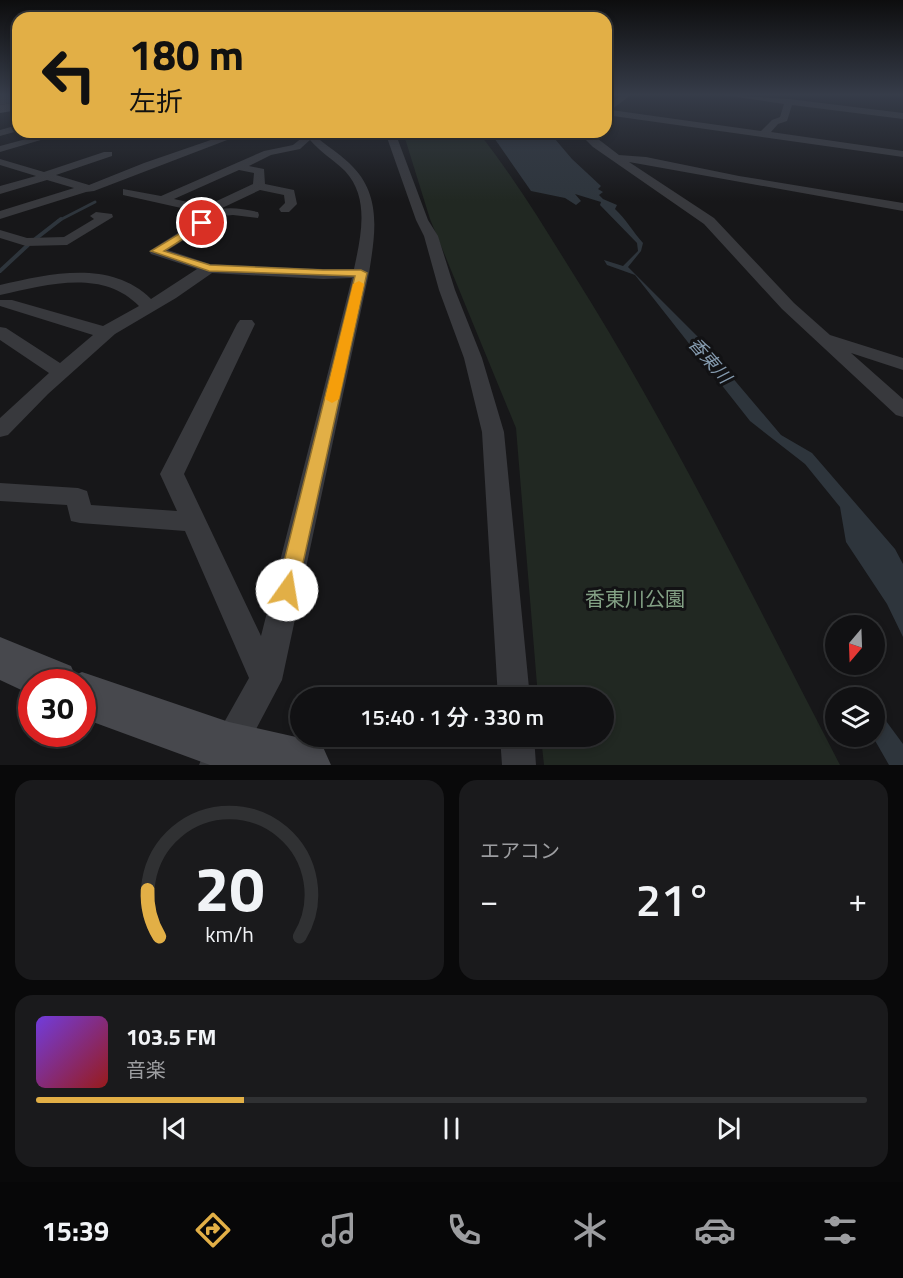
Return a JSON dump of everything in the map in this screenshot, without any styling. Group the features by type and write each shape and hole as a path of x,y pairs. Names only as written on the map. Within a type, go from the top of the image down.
{"main road":[{"path":"0,658 25,669"},
{"path":"96,701 223,756 305,765"}],"street":[{"path":"728,130 903,154"},
{"path":"763,135 768,130"},
{"path":"0,134 5,136 0,139"},
{"path":"0,149 41,138"},
{"path":"0,162 90,189 148,165 226,138"},
{"path":"162,200 268,153 296,147 310,138"},
{"path":"223,756 266,680 361,273 367,238 369,205 359,182 351,171 315,138"},
{"path":"392,138 422,220 431,236 447,290 473,358 493,432 513,687"},
{"path":"589,138 709,221 788,306 903,410"},
{"path":"0,149 36,162 0,171"},
{"path":"0,190 108,154"},
{"path":"617,157 646,160 738,179 903,207"},
{"path":"238,167 260,171 259,186"},
{"path":"285,209 291,204 290,193 259,186 213,212 156,251 209,268 323,274 361,273"},
{"path":"0,215 85,188"},
{"path":"127,192 213,212 233,211 253,215"},
{"path":"0,234 18,242 67,241 106,217 96,216"},
{"path":"0,430 60,372 106,333 170,295 209,268"},
{"path":"3,296 62,277 80,276 128,286 149,306"},
{"path":"3,296 106,333"},
{"path":"246,324 172,474 266,680"},
{"path":"0,332 60,372"},
{"path":"825,339 903,364"},
{"path":"0,492 78,496 80,514 194,522"},
{"path":"518,747 519,765"}],"green space":[{"name":"香東川公園","path":"405,138 483,138 516,184 574,275 645,395 712,517 825,736 825,747 831,747 840,765 544,765 542,747 614,747 614,687 537,687 516,428 430,219"}],"water":[{"name":"香東川","path":"494,138 554,138 572,159 601,186 598,189 603,192 599,195 617,205 615,209 643,243 641,251 628,267 698,337 781,435 812,453 895,549 903,564 903,637 887,604 846,542 840,507 805,464 750,421 635,275 607,265 604,260 623,266 638,251 637,243 600,205 601,202 575,194 581,201 576,205 565,198 531,191"},
{"path":"885,720 903,744 903,765 889,765 879,747 885,747"}],"waterway":[{"path":"59,220 95,202"},
{"path":"34,240 59,220"},
{"path":"0,271 28,245"}],"slow traffic":[{"path":"332,399 359,284"}],"route":[{"path":"202,223 156,251 209,268 323,274 361,273 287,590"}]}
